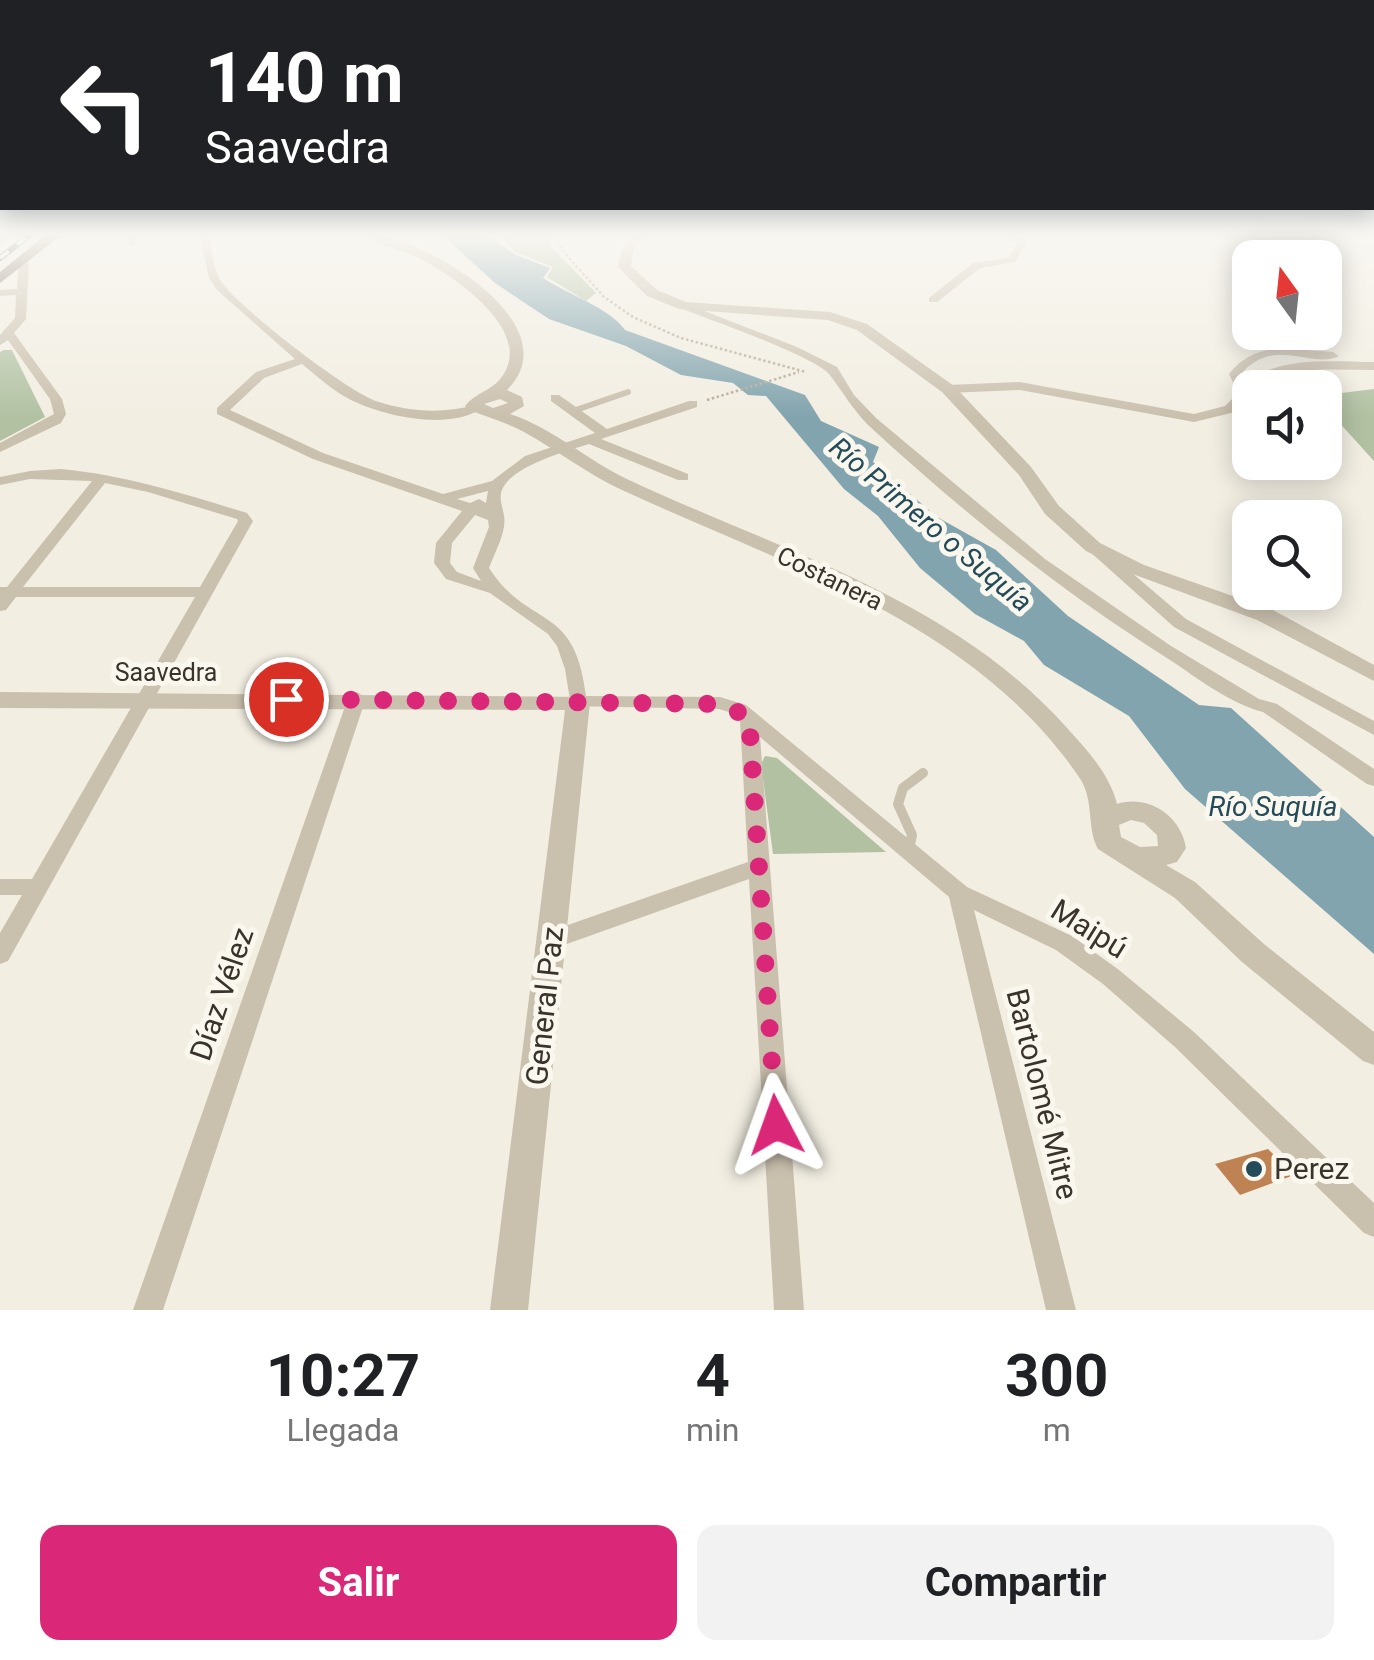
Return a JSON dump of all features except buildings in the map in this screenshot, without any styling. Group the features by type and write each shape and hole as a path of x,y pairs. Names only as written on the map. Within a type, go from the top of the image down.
{"street":[{"path":"0,448 56,420 60,414 56,400 5,338 20,319 21,294"},
{"path":"229,294 342,390 381,406 441,416 484,411 477,400 488,395 514,402 516,334 482,294"},
{"path":"655,294 816,359 833,370 836,384 864,414 1028,554 1152,645 1252,703 1270,708 1374,779"},
{"path":"932,300 940,294"},
{"path":"684,306 840,318 880,338 948,389 1025,471 1052,510 1180,624 1374,729"},
{"path":"1238,370 1256,354 1301,353 1374,365"},
{"path":"306,358 260,375 222,411 318,456 498,518"},
{"path":"1282,370 1374,365"},
{"path":"948,389 1020,386 1194,418 1220,414 1232,405"},
{"path":"555,398 573,410 596,436 684,476"},
{"name":"Costanera","path":"484,411 514,402 557,449 620,483 812,568 976,654 1045,712 1102,789 1170,831 1185,890"},
{"path":"578,702 577,668 568,646 532,613 494,589 447,573 442,561 448,535 498,484 530,459 693,404"},
{"path":"0,480 49,472 102,479 168,493 246,518 0,954"},
{"path":"4,597 102,479"},
{"path":"441,499 498,484"},
{"path":"494,589 480,562 498,518 493,501 498,484"},
{"path":"1093,547 1137,569 1265,615 1374,674"},
{"path":"4,597 206,592"},
{"path":"1270,708 1275,694 1272,673"},
{"name":"Saavedra","path":"0,700 357,698 720,704 749,717"},
{"name":"Díaz Vélez","path":"148,1310 357,698"},
{"name":"General Paz","path":"508,1310 578,702"},
{"path":"749,717 789,1310"},
{"name":"Maipú","path":"749,717 959,893 1064,943 1099,967 1185,1040 1374,1223"},
{"name":"Costanera","path":"1102,789 1104,834 1125,855 1185,890 1252,953 1374,1052"},
{"path":"1105,820 1118,811 1141,812"},
{"path":"1125,855 1158,858 1172,848"},
{"path":"550,940 758,867"},
{"path":"0,887 39,887"},
{"name":"Bartolomé Mitre","path":"959,893 1062,1310"}],"lane":[{"path":"573,410 628,392"},
{"path":"907,850 912,836 898,804 903,788 923,773"}],"path":[{"path":"602,294 607,301 646,323 836,384"},
{"path":"693,404 802,370"}],"green space":[{"path":"575,294 595,294 586,301"},
{"path":"12,350 45,417 0,441 0,352"},
{"path":"1374,389 1374,461 1342,426 1342,393"},
{"path":"765,756 777,758 886,852 773,854 761,764"}],"water":[{"name":"Río Suquía","path":"512,294 573,294 599,308 625,330 805,395 821,421 879,447 873,462 937,517 996,550 1068,616 1199,705 1231,708 1374,837 1374,954 1185,789 1129,716 1044,665 1024,641 975,614 920,568 878,516 844,489 766,396 748,395 733,383 681,375 626,346 549,319"}],"place":[{"name":"Perez","path":"1254,1169"}],"route":[{"path":"286,699 720,704 731,705 749,717 776,1125"}],"water label":[{"name":"Río Primero o Suquía","path":"931,524"}]}
